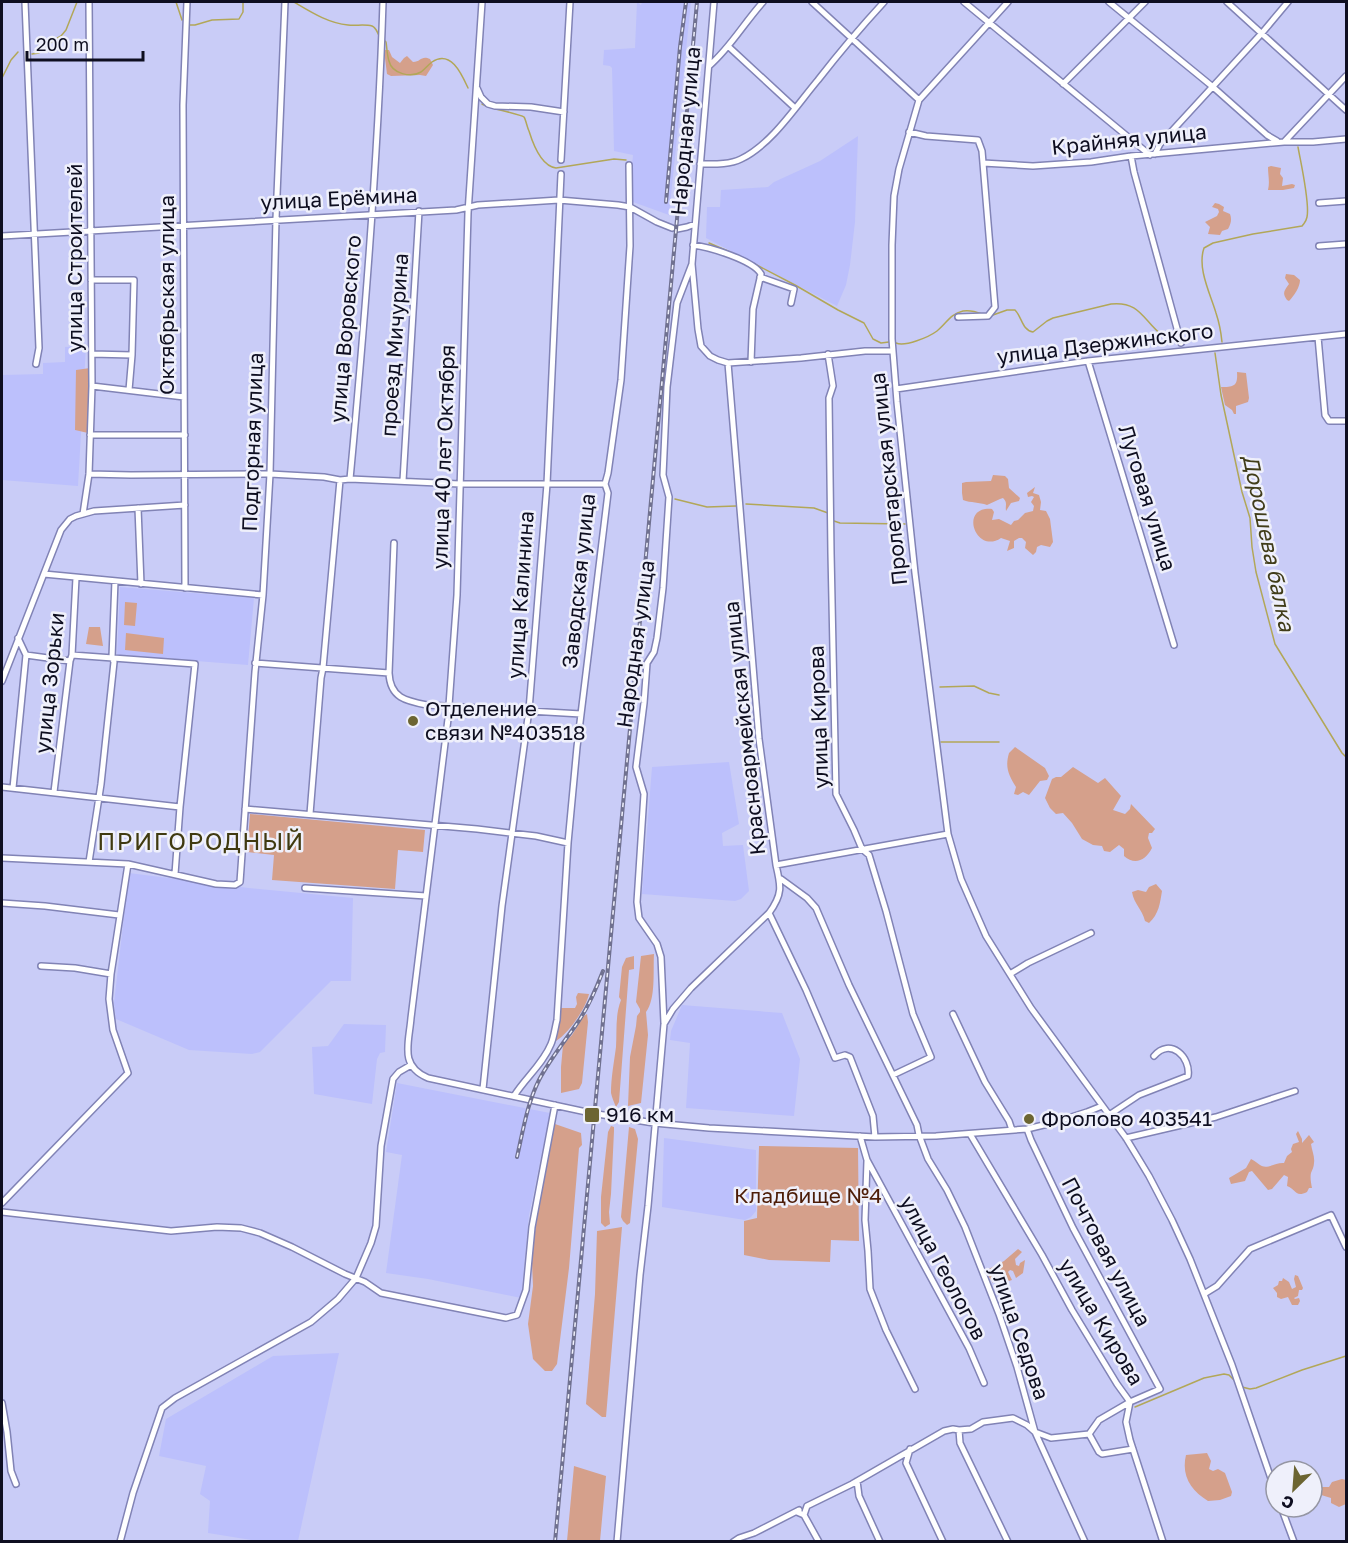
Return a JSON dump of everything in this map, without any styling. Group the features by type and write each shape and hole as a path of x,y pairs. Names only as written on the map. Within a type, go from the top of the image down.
{"street":[{"path":"25,2 39,348 36,364"},
{"name":"улица Строителей","path":"83,514 89,474 92,386 89,2"},
{"name":"Октябрьская улица","path":"185,588 183,105 187,2"},
{"name":"Подгорная улица","path":"175,874 216,884 234,885 240,882 255,663 263,595 270,474 276,219 285,2"},
{"name":"улица Воровского","path":"350,479 372,214 381,81 383,2"},
{"name":"улица 40 лет Октября","path":"411,1065 408,1054 411,1018 449,705 457,595 469,207 482,2"},
{"path":"561,160 570,2"},
{"name":"Народная улица","path":"714,2 692,264 699,340 704,351 728,363"},
{"path":"709,66 729,46 741,27 763,2"},
{"path":"812,2 919,100"},
{"path":"700,164 738,160 756,151 776,131 852,37 884,2"},
{"path":"964,2 1152,154 1288,2"},
{"name":"Пролетарская улица","path":"1008,2 919,100 899,169 894,196 893,351 896,389 914,561 948,834 961,879 986,936 1031,1008 1126,1137 1172,1220 1204,1294 1264,1459"},
{"path":"1108,2 1213,87 1267,135 1281,142 1347,76"},
{"path":"1064,84 1145,2"},
{"path":"1227,2 1347,110"},
{"path":"729,46 795,108"},
{"path":"476,87 481,97 488,104 495,106 531,107 564,112"},
{"path":"909,132 978,141 982,151 995,307 989,314 958,317"},
{"name":"Крайняя улица","path":"983,164 1033,166 1281,142 1347,139"},
{"path":"1131,156 1181,343"},
{"name":"Заводская улица","path":"514,1096 551,1044 557,1020 568,843 608,494 605,484 609,473 621,380 630,246 629,165"},
{"name":"улица Калинина","path":"483,1089 502,906 529,710 547,484 561,174"},
{"name":"улица Ерёмина","path":"2,236 456,210 492,204 560,200 630,207 657,222 675,228 695,224"},
{"path":"1319,203 1347,201"},
{"name":"проезд Мичурина","path":"403,481 419,211"},
{"path":"1319,246 1347,244"},
{"path":"693,245 716,250 758,269 760,276 753,309 751,362"},
{"name":"Народная улица","path":"617,1542 664,1024 661,957 657,944 639,918 637,902 644,794 636,767 644,704 646,663 654,652 663,588 669,497 663,475 667,387 677,303 692,264"},
{"path":"760,276 794,289 791,303"},
{"path":"92,280 134,280 129,390"},
{"name":"улица Дзержинского","path":"896,389 1088,361 1347,334"},
{"path":"1318,337 1325,415 1329,421 1347,421"},
{"path":"728,363 873,350 893,351"},
{"path":"92,354 132,355"},
{"name":"улица Кирова","path":"828,354 833,386 829,398 836,794 862,849 869,855 914,1014 931,1057 893,1075"},
{"name":"Луговая улица","path":"1088,361 1174,645"},
{"name":"Красноармейская улица","path":"728,363 759,739 776,865 780,878 807,898 816,908 849,985 917,1125 919,1136"},
{"path":"92,386 184,397"},
{"path":"90,435 184,435"},
{"path":"89,474 270,474 340,480 460,484 605,484"},
{"path":"310,814 340,480"},
{"path":"2,681 61,530 70,519 105,510 184,505"},
{"path":"138,508 141,584"},
{"path":"394,543 389,673 391,687 401,698 427,705 581,714"},
{"path":"44,574 263,595"},
{"name":"улица Зорьки","path":"54,792 71,658 76,578"},
{"path":"89,862 99,798 114,662 112,657 115,581"},
{"path":"13,788 26,655 18,638"},
{"path":"2,858 128,864 175,874 195,664 112,657 71,658 26,655"},
{"path":"255,663 389,673"},
{"path":"2,787 180,807"},
{"path":"245,809 477,829 536,836 568,843"},
{"path":"776,865 948,834"},
{"path":"2,1203 128,1073 116,1041 109,999 119,915 128,864"},
{"path":"664,1024 691,988 770,913 779,898 780,878"},
{"path":"305,888 426,896"},
{"path":"2,903 119,915"},
{"path":"770,913 835,1058 845,1055 850,1057 873,1116 875,1137"},
{"path":"1010,974 1091,933"},
{"path":"41,966 111,974"},
{"path":"953,1014 986,1083 1012,1130"},
{"path":"1109,1115 1139,1095 1188,1076 1186,1063 1178,1051 1163,1049 1155,1056"},
{"path":"120,1542 162,1408 175,1398 311,1322 338,1299 356,1278 376,1226 381,1146 393,1079 399,1072 411,1065 417,1072 428,1078 555,1105 654,1123 709,1128 875,1137 936,1136 1027,1129 1056,1122 1102,1106"},
{"path":"1126,1137 1216,1117 1295,1091"},
{"path":"2,1212 171,1231 217,1227 251,1230 292,1247 345,1275 356,1278 381,1293 506,1318 517,1315 526,1290 532,1227 555,1105"},
{"name":"Почтовая улица","path":"1027,1129 1074,1228 1160,1389 1130,1402"},
{"name":"улица Кирова","path":"970,1134 1072,1310 1130,1402 1126,1422 1132,1449 1163,1542"},
{"name":"улица Геологов","path":"860,1136 867,1160 969,1348 984,1383"},
{"name":"улица Седова","path":"919,1136 928,1159 965,1227 1017,1367 1029,1423 1085,1542"},
{"path":"867,1160 865,1220 870,1289 886,1330 915,1389"},
{"path":"1204,1294 1217,1287 1246,1252 1331,1215 1347,1246"},
{"path":"1035,1432 1051,1438 1089,1434 1099,1420 1130,1402"},
{"path":"2,1403 11,1471 16,1484"},
{"path":"733,1542 857,1481 944,1431 971,1429 983,1422 1013,1418 1029,1423"},
{"path":"958,1430 960,1443 1008,1542"},
{"path":"1089,1434 1102,1454 1132,1449"},
{"path":"906,1463 910,1449"},
{"path":"896,1458 906,1463 943,1542"},
{"path":"857,1481 859,1496 880,1542"},
{"path":"804,1515 807,1506"},
{"path":"797,1512 804,1515 819,1542"},
{"path":"1285,1519 1294,1542"},
{"path":"754,1533 756,1542"}],"shaded area":[{"path":"637,2 641,5 642,2 691,2 669,215 633,202 633,155 614,151 612,68 603,65 604,50 635,48"},
{"path":"858,136 855,222 850,265 846,285 837,306 706,238 707,207 720,207 721,190 768,187 820,161"},
{"path":"86,346 78,486 2,480 2,375 43,374 43,363 65,362 65,347"},
{"path":"120,587 254,598 248,665 117,655"},
{"path":"729,762 739,824 722,833 723,846 743,845 749,891 741,899 735,901 642,894 652,767"},
{"path":"129,873 353,898 351,981 331,981 260,1052 252,1054 189,1050 116,1019 114,1003"},
{"path":"682,1005 782,1013 800,1059 794,1116 686,1108 690,1043 670,1040 671,1031"},
{"path":"344,1024 386,1025 385,1052 380,1053 377,1059 372,1104 314,1094 312,1047 328,1046"},
{"path":"397,1083 550,1113 529,1215 521,1298 386,1273 402,1155 386,1152"},
{"path":"664,1138 756,1150 756,1211 751,1217 745,1220 662,1207"},
{"path":"339,1353 298,1541 258,1541 208,1533 210,1501 200,1494 206,1466 159,1456 166,1419 273,1356"}],"green space":[{"path":"384,50 389,50 392,57 400,63 407,56 413,62 425,58 430,59 433,65 426,76 391,76 387,74"},
{"path":"1268,167 1281,168 1282,186 1292,184 1295,185 1294,188 1268,190"},
{"path":"1215,203 1224,207 1223,211 1230,214 1231,218 1228,229 1222,231 1220,235 1208,234 1210,227 1205,222 1217,216 1218,209 1212,207"},
{"path":"1286,274 1294,275 1300,280 1299,286 1289,301 1284,294 1289,284 1285,278"},
{"path":"90,368 88,433 75,430 76,370"},
{"path":"1237,372 1246,373 1249,398 1248,402 1236,406 1236,414 1234,414 1225,405 1221,387 1234,385"},
{"path":"993,475 1005,476 1008,479 1009,488 1020,498 1019,501 1011,503 1006,511 1003,498 987,505 963,500 962,483 991,481"},
{"path":"1035,487 1033,493 1039,495 1040,510 1046,511 1050,519 1053,542 1050,547 1041,545 1037,547 1033,555 1025,548 1026,542 1022,538 1014,541 1014,548 1007,551 1010,541 1001,538 992,542 978,536 973,521 976,515 982,510 992,509 994,512 992,520 999,519 1011,525 1025,513 1033,511 1034,506 1031,502 1034,497 1028,497 1027,493"},
{"path":"125,602 137,603 135,626 124,625"},
{"path":"89,627 100,627 103,646 86,644"},
{"path":"126,633 164,638 163,654 125,650"},
{"path":"1015,747 1045,768 1049,776 1047,780 1040,781 1029,795 1023,792 1018,795 1014,794 1016,787 1009,774 1007,762 1009,753"},
{"path":"1073,767 1098,783 1105,778 1121,796 1113,810 1125,814 1131,804 1155,829 1149,833 1148,838 1152,848 1147,856 1132,861 1124,856 1124,849 1119,845 1110,852 1104,851 1102,846 1093,845 1082,839 1063,813 1056,814 1050,808 1045,798 1052,779 1061,777"},
{"path":"250,814 425,830 423,852 398,850 395,889 272,880 274,855 247,852"},
{"path":"1156,884 1162,891 1161,900 1157,912 1149,923 1145,921 1132,892 1138,890 1146,892 1149,887"},
{"path":"654,954 653,992 646,1012 648,1035 641,1103 628,1106 630,1057 637,1016 640,1012 636,1002 641,956"},
{"path":"634,956 634,969 629,970 619,1102 616,1107 611,1095 611,1087 617,1017 621,1000 619,997 622,967 626,958"},
{"path":"578,993 589,994 576,1020 556,1041 556,1026 561,1008 575,1008"},
{"path":"587,1014 582,1083 579,1089 561,1093 563,1045"},
{"path":"555,1124 581,1133 582,1145 579,1148 569,1268 557,1364 552,1371 545,1371 533,1359 528,1324 533,1286 533,1245 542,1185"},
{"path":"611,1126 614,1127 614,1131 610,1224 605,1227 601,1223 601,1197 608,1132"},
{"path":"629,1127 635,1129 638,1139 630,1223 627,1225 621,1217"},
{"path":"1298,1131 1302,1143 1309,1135 1314,1142 1311,1144 1314,1161 1311,1175 1312,1188 1309,1188 1307,1192 1298,1194 1287,1186 1288,1177 1284,1175 1272,1189 1268,1190 1252,1171 1249,1172 1245,1181 1231,1184 1229,1178 1246,1168 1251,1159 1266,1167 1284,1163 1292,1152 1293,1144 1299,1142 1296,1134"},
{"name":"Кладбище №4","path":"759,1146 858,1148 859,1241 831,1240 830,1262 769,1260 744,1255 744,1221 757,1218"},
{"path":"622,1227 606,1417 602,1417 586,1404 595,1294 597,1231"},
{"path":"1018,1249 1022,1252 1015,1259 1016,1265 1019,1266 1025,1260 1023,1273 1016,1278 1010,1270 1008,1272 1012,1280 997,1278 993,1279 993,1283 987,1270 1004,1261"},
{"path":"1295,1275 1298,1276 1303,1288 1294,1298 1299,1298 1298,1305 1292,1305 1288,1297 1281,1299 1277,1297 1273,1288 1283,1278 1289,1282 1292,1289 1296,1287"},
{"path":"1207,1453 1211,1461 1209,1469 1213,1471 1218,1469 1225,1473 1232,1492 1231,1496 1208,1501 1189,1482 1185,1470 1186,1455"},
{"path":"574,1466 606,1476 600,1541 567,1541"},
{"path":"1346,1480 1346,1504 1339,1507 1331,1503 1331,1498 1324,1496 1324,1487 1329,1487 1332,1482"}],"waterway":[{"path":"32,54 39,53 61,36 66,30 77,2"},
{"path":"176,2 182,20"},
{"name":"Дорошева балка","path":"190,25 212,20 239,19 243,12 243,2"},
{"name":"Дорошева балка","path":"294,2 334,22 372,26 380,37"},
{"name":"Дорошева балка","path":"384,40 391,65 398,72 407,75 417,74 432,62 445,59 455,65 468,88"},
{"path":"2,78 18,52"},
{"name":"Дорошева балка","path":"482,104 524,117 538,154 546,163 556,168 614,159 626,160"},
{"path":"1222,342 1218,320 1203,272 1204,248 1213,243 1253,234 1302,226 1306,221 1308,211 1298,147"},
{"name":"Дорошева балка","path":"709,243 730,252"},
{"name":"Дорошева балка","path":"751,262 864,323 873,339 881,343 889,342"},
{"name":"Дорошева балка","path":"993,315 1015,310 1024,326 1033,332 1053,318 1111,304 1121,304 1141,313 1163,336 1177,342"},
{"name":"Дорошева балка","path":"896,343 911,343 928,336 959,312 982,314"},
{"name":"Дорошева балка","path":"1215,353 1221,395 1242,492 1250,518 1256,572 1275,644 1346,757"},
{"path":"675,499 707,507 736,506"},
{"path":"746,504 814,508 828,513"},
{"path":"834,521 905,524"},
{"path":"940,687 974,686 999,695"},
{"path":"941,742 999,742"},
{"path":"1242,1387 1256,1388 1346,1356"},
{"path":"1135,1407 1204,1378 1224,1374 1234,1380"}],"railway":[{"path":"666,202 686,2"},
{"path":"555,1542 697,2"},
{"path":"517,1157 528,1108 539,1080 586,1010 603,971"}],"place":[{"name":"Отделение связи №403518","path":"413,721"},
{"name":"916 км","path":"592,1115"},
{"name":"Фролово 403541","path":"1029,1119"}],"district":[{"name":"ПРИГОРОДНЫЙ","path":"201,842"}]}
